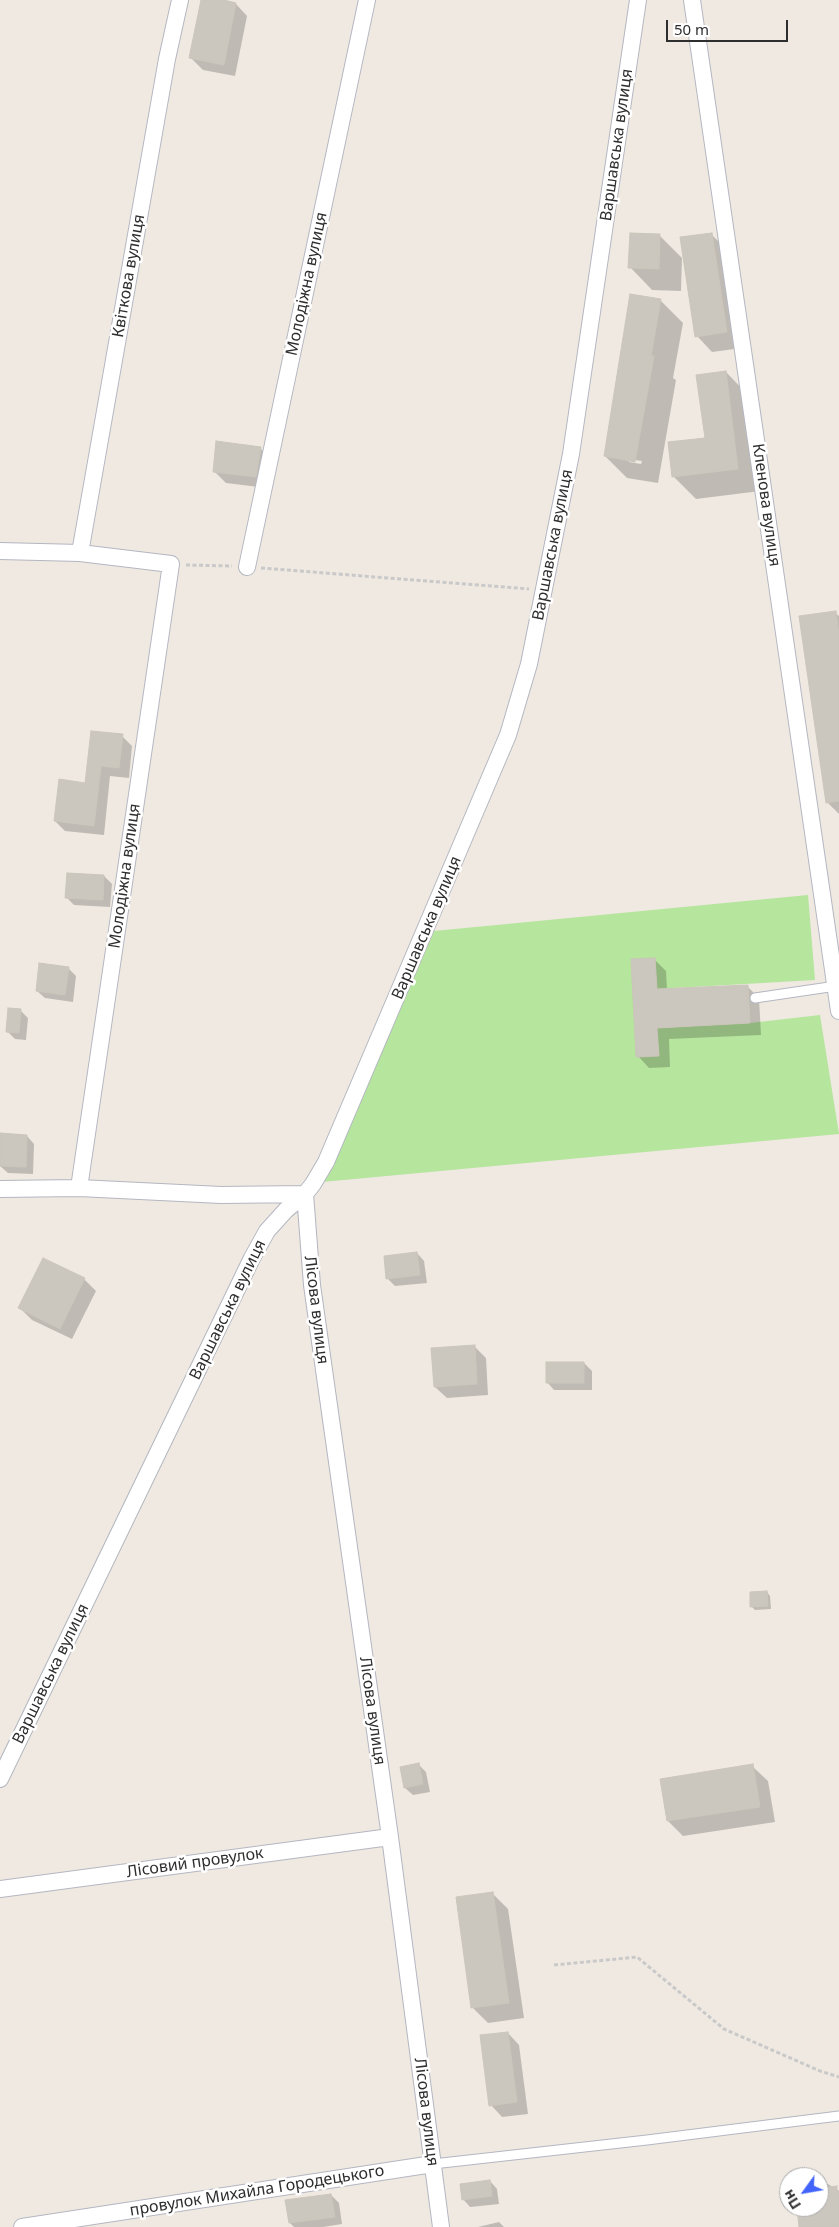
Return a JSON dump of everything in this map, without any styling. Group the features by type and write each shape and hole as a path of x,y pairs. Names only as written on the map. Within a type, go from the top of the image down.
{"street":[{"name":"Квіткова вулиця","path":"80,553 167,60 180,0"},
{"name":"Молодіжна вулиця","path":"248,567 367,0"},
{"name":"Варшавська вулиця","path":"0,1779 252,1258 267,1231 276,1220 305,1194 320,1174 332,1151 496,765 519,701 545,591 571,454 638,0"},
{"name":"Кленова вулиця","path":"692,0 839,1011"},
{"path":"0,551 80,553 171,564"},
{"name":"Молодіжна вулиця","path":"79,1188 171,564"},
{"path":"0,1189 79,1188 221,1195 305,1194"},
{"name":"Лісова вулиця","path":"305,1194 312,1285 390,1837 441,2227"},
{"name":"Лісовий провулок","path":"0,1889 390,1837"},
{"name":"провулок Михайла Городецького","path":"22,2227 433,2164"}],"lane":[{"path":"755,998 836,986"},
{"path":"433,2164 839,2116"}],"path":[{"path":"171,564 248,567 545,591"},
{"path":"554,1965 637,1957 724,2029 820,2071 839,2077"}],"green space":[{"path":"808,895 815,980 657,989 631,959 659,1056 657,1028 750,1023 820,1015 839,1134 322,1182 434,931"}],"building":[{"path":"201,0 224,0 236,3 224,65 189,58"},
{"path":"630,233 660,234 659,269 628,268"},
{"path":"712,233 727,332 695,337 680,237"},
{"path":"630,294 661,299 651,356 654,356 635,462 604,456"},
{"path":"726,371 738,469 672,477 668,442 705,438 696,375"},
{"path":"216,441 261,447 256,477 213,472"},
{"path":"836,611 839,635 839,801 826,803 799,616"},
{"path":"91,731 123,734 119,768 101,766 94,826 54,821 59,779 85,783"},
{"path":"67,873 104,875 103,900 65,898"},
{"path":"655,958 657,989 748,985 750,1023 657,1028 659,1056 636,1057 631,959"},
{"path":"39,963 69,967 65,995 36,991"},
{"path":"8,1008 21,1009 19,1033 6,1032"},
{"path":"0,1133 27,1135 26,1167 0,1166"},
{"path":"417,1252 420,1275 386,1279 384,1256"},
{"path":"43,1258 85,1278 60,1329 18,1308"},
{"path":"475,1345 477,1384 434,1387 431,1348"},
{"path":"546,1362 584,1362 584,1383 546,1383"},
{"path":"767,1591 768,1606 750,1607 750,1592"},
{"path":"419,1763 423,1784 404,1788 400,1767"},
{"path":"753,1764 760,1807 667,1821 660,1779"},
{"path":"493,1892 509,2003 471,2008 456,1897"},
{"path":"508,2032 517,2102 489,2106 480,2035"},
{"path":"490,2180 492,2196 462,2200 460,2184"},
{"path":"837,2186 837,2191 839,2191 839,2227 799,2227 798,2217 829,2217 829,2187"},
{"path":"331,2194 335,2217 289,2223 285,2200"}]}
